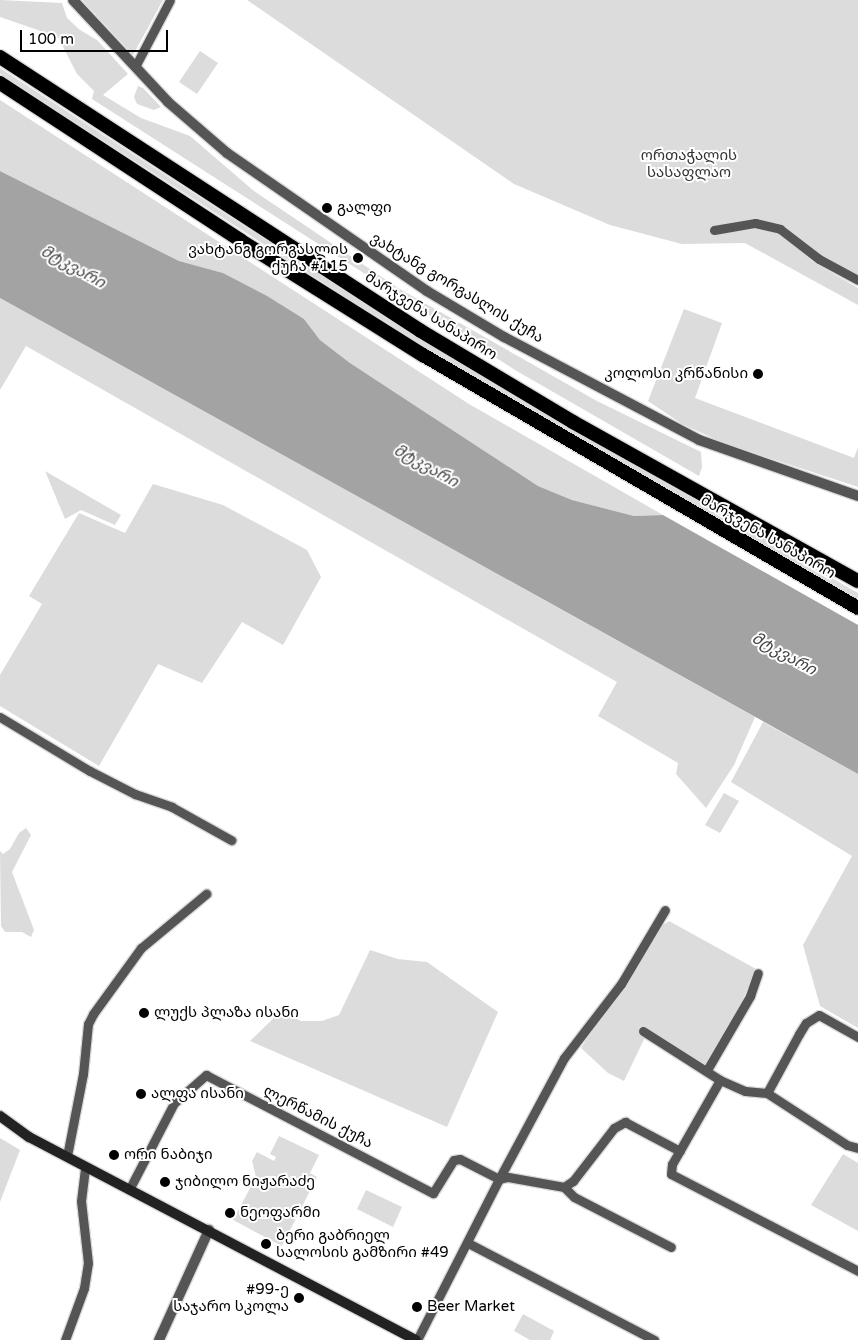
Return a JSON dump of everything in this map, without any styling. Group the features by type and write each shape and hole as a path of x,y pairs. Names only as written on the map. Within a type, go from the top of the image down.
{"highway":[{"name":"მარჯვენა სანაპირო","path":"0,56 421,331 573,422 858,581"},
{"name":"მარჯვენა სანაპირო","path":"0,83 241,241 423,355 858,608"}],"main road":[{"path":"0,1116 29,1137 130,1188 417,1340"}],"street":[{"name":"ვახტანგ გორგასლის ქუჩა","path":"73,0 136,65 168,102 266,182 411,280 504,337 706,443 858,496"},
{"path":"136,65 170,0"},
{"path":"714,230 755,223 780,228 819,259 858,280"},
{"path":"0,717 90,771 135,794 172,807 231,840"},
{"path":"67,1156 83,1074 88,1024 93,1014 141,948 206,894"},
{"path":"417,1340 499,1179 564,1058 621,984 665,910"},
{"path":"707,1070 750,996 758,973"},
{"path":"767,1093 806,1023 819,1015 858,1037"},
{"path":"643,1031 720,1080 745,1091 767,1093 848,1145 858,1148"},
{"name":"ლერწამის ქუჩა","path":"130,1188 174,1103 206,1075 433,1193 454,1160 460,1159 499,1179"},
{"path":"720,1080 672,1164 672,1174 676,1178 858,1272"},
{"path":"564,1187 573,1182 620,1124 625,1122 680,1151"},
{"path":"64,1340 84,1288 88,1264 81,1201 85,1166"},
{"path":"499,1179 508,1177 564,1187 574,1197 670,1247"},
{"path":"159,1340 209,1230"},
{"path":"468,1243 654,1340"}],"green space":[{"path":"0,0 62,3 67,18 80,30 97,40 128,74 103,95 141,118 190,136 254,191 398,288 597,401 701,452 702,467 699,476 515,370 92,99 94,91 77,74 58,37 0,17"},
{"path":"82,0 163,0 133,55"},
{"name":"ორთაჭალის სასაფლაო","path":"247,0 858,0 858,278 821,258 811,261 858,288 858,305 745,243 682,244 610,225 514,184"},
{"path":"200,51 218,63 197,94 179,82"},
{"path":"0,68 425,343 858,593 858,598 630,472 423,347 0,74"},
{"path":"138,86 143,88 161,107 154,110 137,104 134,97"},
{"path":"0,100 469,404 663,515 634,516 572,500 538,486 350,363 320,340 304,319 223,273 179,261 0,171"},
{"path":"0,298 755,717 734,765 706,808 676,774 678,763 598,716 617,682 26,346 0,390"},
{"path":"684,309 722,323 695,398 854,458 858,447 858,487 724,443 682,424 648,401"},
{"path":"45,471 121,515 115,525 81,510 65,519"},
{"path":"153,484 223,505 307,550 321,577 283,645 242,622 202,683 158,664 99,766 0,706 0,675 42,604 29,596 79,513 125,533"},
{"path":"763,722 858,774 858,1028 820,1006 803,945 852,856 731,782"},
{"path":"724,793 739,801 720,833 705,825"},
{"path":"26,828 31,835 12,872 34,930 31,937 22,932 5,932 1,926 0,851 3,854 10,849 19,833"},
{"path":"669,921 756,969 739,1007 705,1066 648,1031 624,1081 608,1073 581,1048 659,928"},
{"path":"370,950 398,959 427,962 498,1012 447,1127 250,1041 281,1011 301,1021 322,1021 339,1015"},
{"path":"279,1136 319,1155 310,1173 317,1177 282,1246 233,1220 256,1177 252,1161 257,1152 274,1161 276,1157 270,1154"},
{"path":"0,1138 20,1150 0,1202"},
{"path":"843,1154 858,1163 858,1231 811,1205"},
{"path":"366,1190 402,1207 393,1227 357,1209"},
{"path":"523,1314 554,1331 550,1340 530,1340 514,1331"}],"water":[{"name":"მტკვარი","path":"0,171 179,261 223,273 267,296 304,319 320,340 350,363 538,486 572,500 634,516 663,515 858,625 858,774 0,298"}],"place":[{"name":"გალფი","path":"327,208"},
{"name":"ვახტანგ გორგასლის ქუჩა #115","path":"358,258"},
{"name":"კოლოსი კრწანისი","path":"758,374"},
{"name":"ლუქს პლაზა ისანი","path":"144,1013"},
{"name":"ალფა ისანი","path":"141,1094"},
{"name":"ორი ნაბიჯი","path":"114,1155"},
{"name":"ჯიბილო ნიჟარაძე","path":"165,1182"},
{"name":"ნეოფარმი","path":"230,1213"},
{"name":"ბერი გაბრიელ სალოსის გამზირი #49","path":"266,1244"},
{"name":"#99-ე საჯარო სკოლა","path":"299,1298"},
{"name":"Beer Market","path":"417,1307"}]}
